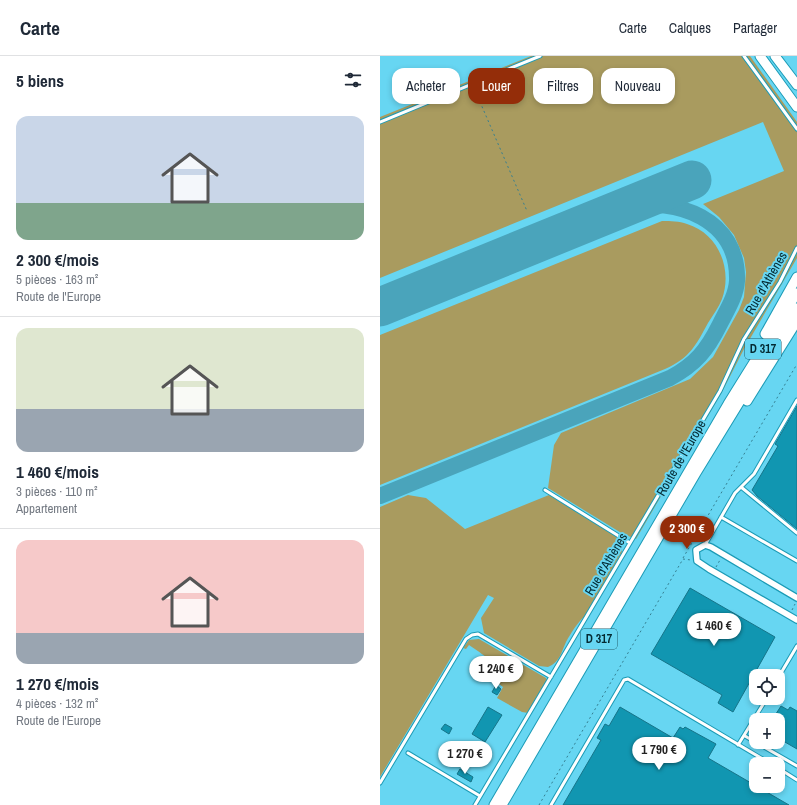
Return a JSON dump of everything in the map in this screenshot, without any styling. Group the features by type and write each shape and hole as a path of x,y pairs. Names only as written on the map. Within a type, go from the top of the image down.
{"main road":[{"path":"760,56 797,107"},
{"path":"775,56 795,82"},
{"path":"797,277 729,398 732,406 745,406 797,321"},
{"name":"Route de l'Europe","path":"502,805 797,293"},
{"name":"Route de l'Europe","path":"494,805 732,406 797,308"}],"street":[{"path":"797,600 705,545 696,550 697,560 797,620"}],"lane":[{"path":"511,68 540,56"},
{"path":"744,56 797,129"},
{"path":"778,56 795,82"},
{"path":"380,122 468,86"},
{"name":"Rue d'Athènes","path":"475,805 720,391 744,339 780,282 797,248"},
{"path":"705,545 735,493 754,474 797,400"},
{"path":"741,488 797,533"},
{"path":"545,490 630,542"},
{"path":"721,517 796,560 797,555"},
{"path":"380,784 466,639 472,635 478,634 551,677"},
{"path":"783,669 797,646"},
{"path":"551,805 624,680 628,679 758,757"},
{"path":"738,745 763,705"},
{"path":"744,736 797,766"},
{"path":"408,753 480,796"},
{"path":"785,772 797,780"}],"path":[{"path":"481,104 526,211"},
{"path":"539,805 797,364"},
{"path":"714,571 723,555"},
{"path":"683,559 697,560"},
{"path":"789,615 797,600"}],"shaded area":[{"path":"531,56 750,56 797,122 797,258 744,349 722,392 636,539 623,534 548,488 554,445 561,433 690,379 713,357 739,310 744,297 746,272 744,258 734,235 719,217 703,204 784,171 763,122 380,278 380,117 412,104 460,104 460,85 468,81 468,104 525,104 525,68 501,68"},
{"path":"662,221 681,222 698,229 707,235 715,244 720,254 724,264 726,276 725,288 718,308 696,344 681,360 665,369 380,485 380,335"},
{"path":"408,495 426,498 465,529 549,495 616,536 622,546 622,552 585,616 570,635 560,657 555,663 548,667 539,666 484,633 481,618 494,598 488,595 380,777 380,507"},
{"path":"479,639 546,678 547,680 528,713 522,712 497,698 503,687 499,684 499,677 494,666 485,656 469,645 466,649 463,648 469,640"}],"building":[{"path":"797,406 797,529 757,496 752,490 778,446 775,444"},
{"path":"690,588 775,637 757,669 749,669 749,683 733,712 718,703 722,695 651,654"},
{"path":"496,685 501,689 497,695 492,692"},
{"path":"781,706 788,710 790,707 797,711 797,749 785,742 785,713 776,713"},
{"path":"488,707 502,715 485,742 472,734"},
{"path":"620,707 673,738 680,727 683,729 685,727 716,744 708,758 749,782 749,793 768,793 789,805 563,805 601,740 597,738 605,724 609,726"},
{"path":"445,724 452,728 449,734 441,729"},
{"path":"460,769 473,777 471,782 457,774"}],"taxiway":[{"path":"380,496 670,378 679,373 700,356 715,333 731,303 735,292 737,281 735,260 728,242 716,228 701,217 684,210 665,206 645,205 625,207"}],"runway":[{"path":"380,307 692,180"}]}
